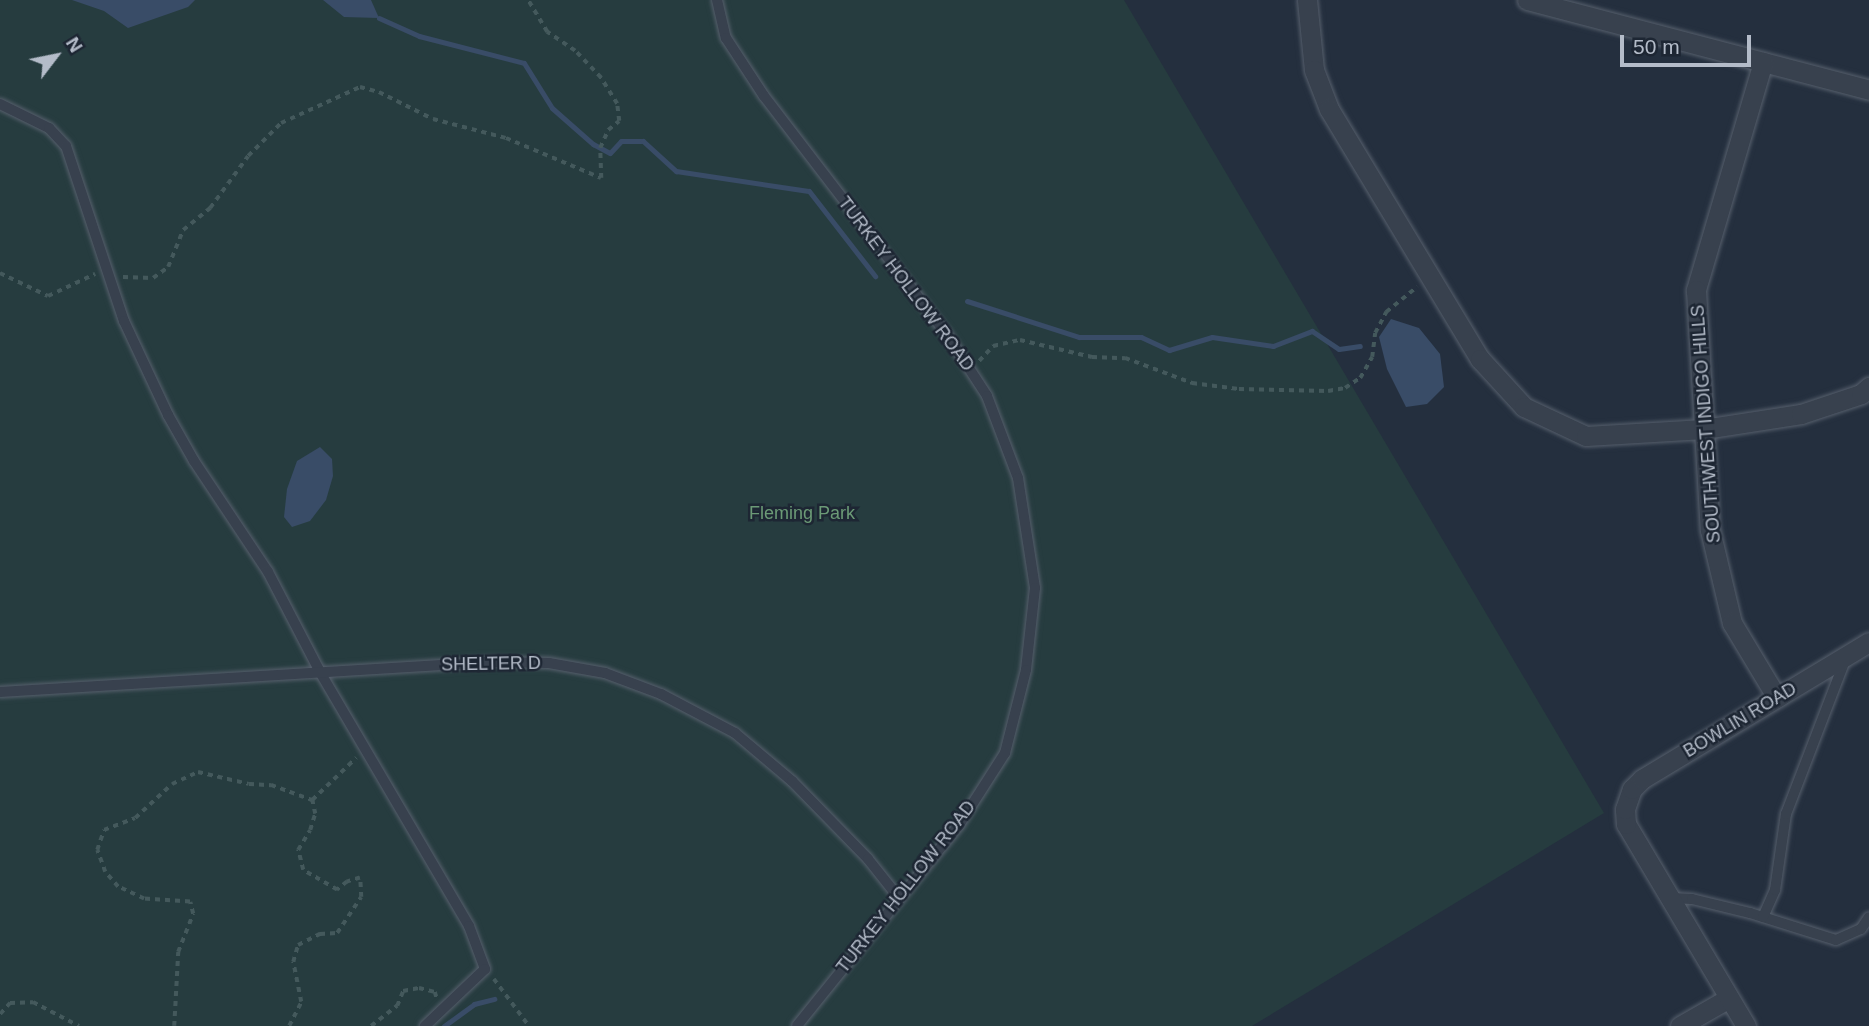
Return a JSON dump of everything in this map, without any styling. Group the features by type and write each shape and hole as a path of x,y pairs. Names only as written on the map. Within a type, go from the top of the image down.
{"street":[{"path":"1307,0 1314,69 1329,109 1480,359 1524,407 1586,436 1704,429 1801,414 1861,394 1869,387"},
{"path":"1527,0 1869,90"},
{"name":"SOUTHWEST INDIGO HILLS","path":"1763,62 1696,290 1710,530 1732,623 1777,698"},
{"name":"BOWLIN ROAD","path":"1670,898 1626,824 1625,809 1632,789 1642,779 1869,642"},
{"path":"1670,898 1746,1026"},
{"path":"1680,1026 1729,998"}],"lane":[{"name":"TURKEY HOLLOW ROAD","path":"716,0 726,38 764,96 946,333 987,396 1018,478 1035,588 1027,670 1005,753 959,825 797,1026"},
{"path":"0,104 50,128 66,146 124,321 168,415 194,461 268,572 320,672 469,926 485,969 425,1026"},
{"path":"1763,917 1775,890 1786,814 1846,656"},
{"name":"SHELTER D","path":"0,692 486,662 549,663 604,673 661,694 735,733 792,781 868,859 899,898"},
{"path":"1670,898 1692,899 1763,917 1836,940 1861,929 1869,917"}],"path":[{"path":"0,273 48,296 95,274 153,278 168,267 183,230 210,208 248,156 281,123 360,87 379,92 433,119 506,138 601,178 603,165 600,148 608,130 619,121 617,104 601,78 575,51 547,32 528,0"},
{"path":"971,370 993,346 1020,340 1092,357 1125,358 1192,383 1266,389 1328,391 1345,388 1360,378 1372,357 1375,333 1386,312 1430,276"},
{"path":"312,800 342,776 365,749"},
{"path":"174,1026 178,952 193,914 190,902 144,899 118,887 105,872 97,849 104,830 135,818 172,783 198,772 249,784 271,785 312,800"},
{"path":"289,1026 301,1002 293,962 298,945 320,934 337,933 361,897 360,878 347,882 337,890 303,870 298,850 310,830 315,814 312,800"},
{"path":"485,969 506,992 529,1026"},
{"path":"371,1026 397,1006 403,991 419,988 435,992 437,1014"},
{"path":"0,1014 10,1003 33,1002 79,1026"}],"green space":[{"name":"Fleming Park","path":"0,0 1124,0 1604,813 1252,1026 0,1026"}],"water":[{"path":"72,0 195,0 188,7 128,28 104,11"},
{"path":"323,0 371,0 379,18 344,17"},
{"path":"1391,319 1419,328 1440,354 1444,387 1427,404 1406,407 1387,369 1379,337"},
{"path":"320,447 332,459 333,476 326,500 310,521 292,527 284,517 287,489 297,461"}],"waterway":[{"path":"379,18 419,36 524,63 552,108 593,144 610,153 621,141 643,141 676,171 809,191 875,276"},
{"path":"967,301 1079,337 1141,337 1169,350 1212,337 1273,346 1312,331 1339,349 1360,346"},
{"path":"444,1026 474,1004 494,999"}]}
